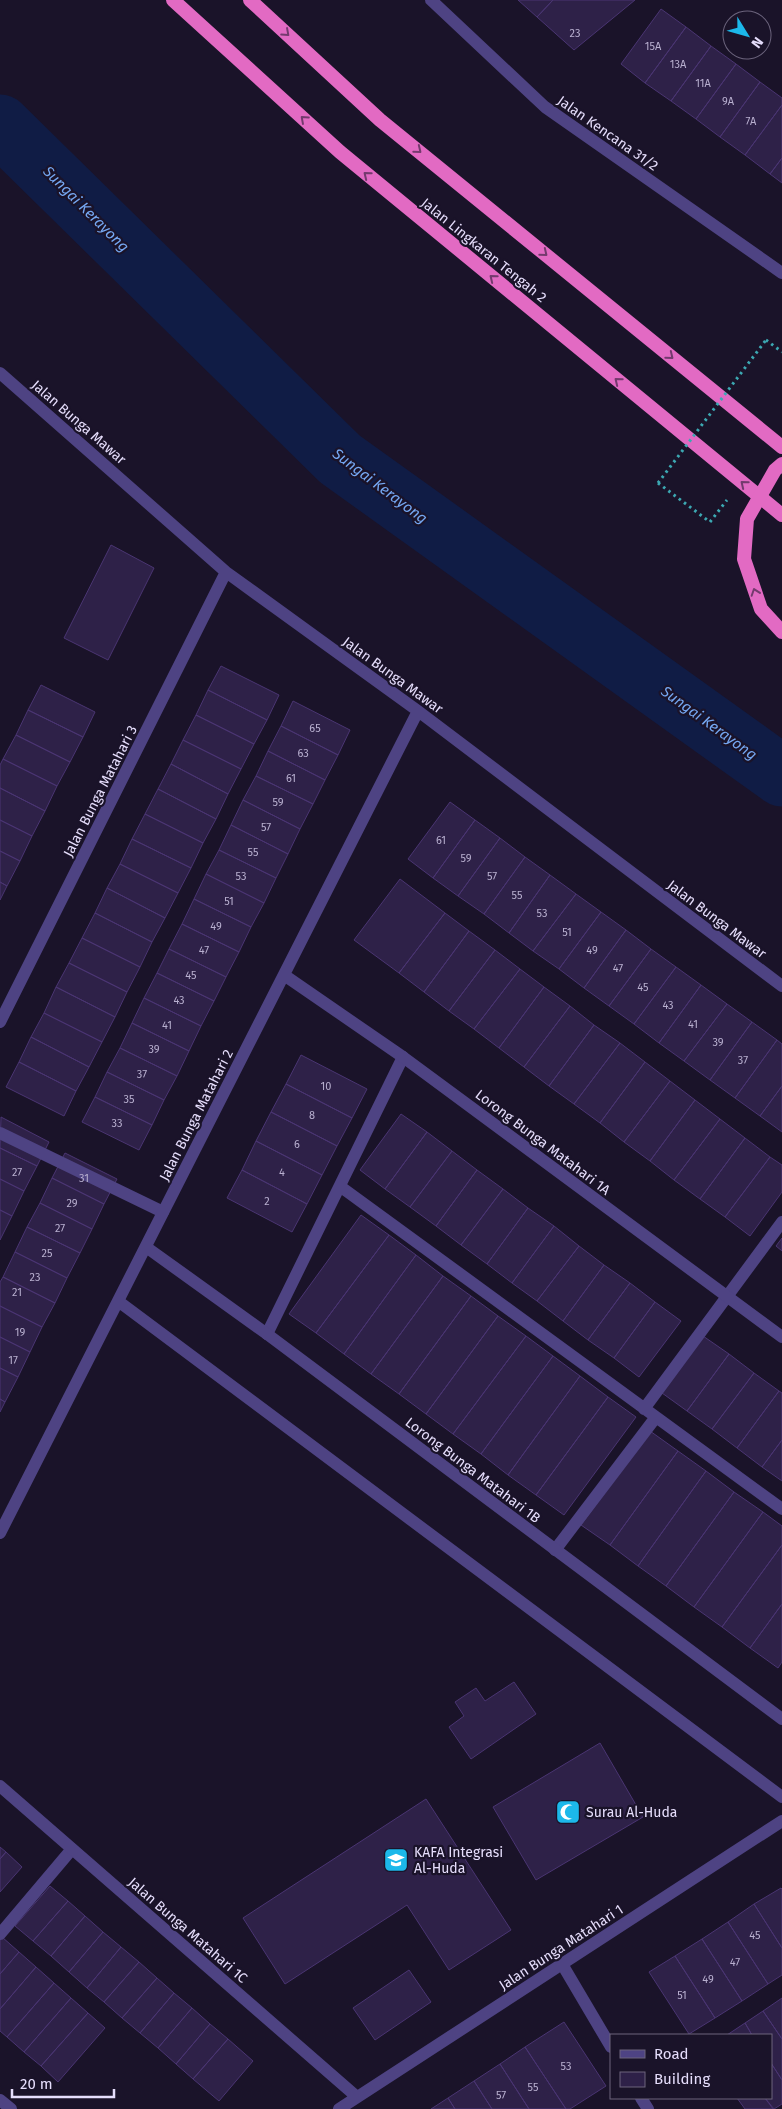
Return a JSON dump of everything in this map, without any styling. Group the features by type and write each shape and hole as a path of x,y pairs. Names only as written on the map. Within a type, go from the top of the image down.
{"highway":[{"name":"Jalan Lingkaran Tengah 2","path":"174,0 340,152 782,515"},
{"path":"250,0 380,120 782,447"},
{"path":"782,464 775,470 747,519 744,559 761,608 782,632"}],"street":[{"name":"Jalan Kencana 31/2","path":"431,0 545,107 782,273"},
{"name":"Jalan Bunga Mawar","path":"0,372 226,572 418,711 782,986"},
{"name":"Jalan Bunga Matahari 3","path":"0,1022 226,572"},
{"name":"Jalan Bunga Matahari 2","path":"0,1533 418,711"},
{"name":"Lorong Bunga Matahari 1A","path":"284,975 403,1057 782,1337"},
{"path":"267,1334 341,1187 403,1057"},
{"path":"0,1133 163,1212"},
{"path":"341,1187 782,1510"},
{"path":"644,1409 782,1222"},
{"name":"Lorong Bunga Matahari 1B","path":"146,1247 267,1334 782,1719"},
{"path":"118,1301 782,1797"},
{"path":"555,1550 656,1417"},
{"name":"Jalan Bunga Matahari 1C","path":"0,1786 357,2098"},
{"name":"Jalan Bunga Matahari 1","path":"339,2109 782,1821"},
{"path":"0,1934 72,1849"},
{"path":"562,1964 610,2045"},
{"path":"0,2100 11,2109"}],"path":[{"path":"710,522 658,483 766,340 782,352"}],"building":[{"path":"518,0 553,0 537,17"},
{"path":"553,0 635,0 574,50 537,17"},
{"path":"661,9 686,27 645,83 621,64"},
{"path":"686,27 711,46 671,101 645,83"},
{"path":"711,46 722,54 722,60 730,60 736,64 696,119 671,101"},
{"path":"736,64 760,82 720,137 696,119"},
{"path":"760,82 782,98 782,105 745,155 720,137"},
{"path":"782,105 782,158 770,174 745,155"},
{"path":"782,158 782,183 770,174"},
{"path":"111,545 154,568 108,660 64,638"},
{"path":"221,666 279,695 267,720 208,690"},
{"path":"41,685 95,712 83,737 28,710"},
{"path":"208,690 267,720 254,744 196,715"},
{"path":"293,701 350,730 338,755 281,726"},
{"path":"28,710 83,737 70,762 16,735"},
{"path":"196,715 254,744 241,769 183,740"},
{"path":"281,726 338,755 325,780 268,751"},
{"path":"16,735 70,762 57,786 3,759"},
{"path":"183,740 241,769 228,794 171,764"},
{"path":"268,751 325,780 313,804 256,776"},
{"path":"3,759 57,786 45,811 0,788 0,765"},
{"path":"171,764 228,794 216,819 158,789"},
{"path":"256,776 313,804 300,829 243,800"},
{"path":"0,788 45,811 32,836 0,820"},
{"path":"158,789 216,819 203,843 145,814"},
{"path":"243,800 300,829 288,854 231,825"},
{"path":"450,802 475,820 433,878 408,859"},
{"path":"145,814 203,843 191,868 132,839"},
{"path":"0,820 32,836 20,861 0,851"},
{"path":"475,820 500,838 458,896 433,878"},
{"path":"231,825 288,854 276,878 219,850"},
{"path":"500,838 525,857 484,914 458,896"},
{"path":"132,839 191,868 178,893 120,864"},
{"path":"219,850 276,878 264,903 206,874"},
{"path":"0,851 20,861 7,886 0,882"},
{"path":"525,857 550,875 509,933 484,914"},
{"path":"120,864 178,893 165,918 107,888"},
{"path":"206,874 264,903 251,927 194,899"},
{"path":"550,875 576,894 533,951 509,933"},
{"path":"400,879 445,913 399,973 354,940"},
{"path":"0,882 7,886 0,900"},
{"path":"107,888 165,918 152,942 95,913"},
{"path":"576,894 601,912 559,969 533,951"},
{"path":"194,899 251,927 239,952 182,924"},
{"path":"601,912 626,930 584,988 559,969"},
{"path":"95,913 152,942 140,967 82,938"},
{"path":"445,913 469,931 424,992 399,973"},
{"path":"182,924 239,952 226,977 169,949"},
{"path":"626,930 651,949 609,1006 584,988"},
{"path":"469,931 495,950 449,1011 424,992"},
{"path":"82,938 140,967 127,992 69,963"},
{"path":"169,949 226,977 214,1001 157,973"},
{"path":"651,949 676,967 634,1024 609,1006"},
{"path":"495,950 520,969 474,1029 449,1011"},
{"path":"69,963 127,992 115,1017 56,987"},
{"path":"676,967 701,985 659,1043 634,1024"},
{"path":"520,969 544,987 499,1048 474,1029"},
{"path":"157,973 214,1001 201,1026 144,998"},
{"path":"701,985 727,1004 684,1061 659,1043"},
{"path":"56,987 115,1017 102,1042 44,1013"},
{"path":"544,987 570,1006 524,1067 499,1048"},
{"path":"144,998 201,1026 189,1051 132,1023"},
{"path":"727,1004 752,1022 710,1080 684,1061"},
{"path":"570,1006 594,1025 549,1086 524,1067"},
{"path":"44,1013 102,1042 89,1067 31,1037"},
{"path":"752,1022 777,1040 735,1098 710,1080"},
{"path":"132,1023 189,1051 177,1076 120,1048"},
{"path":"594,1025 620,1043 574,1104 549,1086"},
{"path":"31,1037 89,1067 76,1091 19,1062"},
{"path":"777,1040 782,1044 782,1086 760,1116 735,1098"},
{"path":"620,1043 645,1062 600,1123 574,1104"},
{"path":"120,1048 177,1076 164,1100 107,1072"},
{"path":"301,1055 367,1089 352,1118 286,1084"},
{"path":"19,1062 76,1091 64,1116 6,1087"},
{"path":"645,1062 670,1081 624,1142 600,1123"},
{"path":"107,1072 164,1100 152,1125 95,1097"},
{"path":"670,1081 695,1100 650,1161 624,1142"},
{"path":"286,1084 352,1118 337,1146 271,1112"},
{"path":"782,1086 782,1132 760,1116"},
{"path":"95,1097 152,1125 139,1150 82,1122"},
{"path":"695,1100 720,1119 674,1180 650,1161"},
{"path":"271,1112 337,1146 322,1175 256,1141"},
{"path":"401,1114 427,1132 385,1189 360,1170"},
{"path":"1,1117 49,1142 37,1166 0,1148"},
{"path":"720,1119 745,1138 700,1199 674,1180"},
{"path":"427,1132 452,1151 410,1207 385,1189"},
{"path":"745,1138 770,1157 725,1217 700,1199"},
{"path":"256,1141 322,1175 307,1204 242,1170"},
{"path":"0,1148 37,1166 24,1191 0,1179"},
{"path":"452,1151 477,1170 436,1226 410,1207"},
{"path":"65,1153 117,1179 104,1204 52,1178"},
{"path":"770,1157 782,1165 782,1192 750,1236 725,1217"},
{"path":"242,1170 307,1204 292,1232 227,1198"},
{"path":"477,1170 503,1189 461,1245 436,1226"},
{"path":"52,1178 104,1204 92,1229 40,1203"},
{"path":"0,1179 24,1191 12,1216 0,1210"},
{"path":"503,1189 528,1208 487,1264 461,1245"},
{"path":"40,1203 92,1229 80,1253 27,1227"},
{"path":"528,1208 554,1226 512,1283 487,1264"},
{"path":"0,1210 12,1216 0,1240"},
{"path":"361,1215 389,1235 316,1333 289,1314"},
{"path":"554,1226 579,1246 537,1301 512,1283"},
{"path":"27,1227 80,1253 67,1278 15,1252"},
{"path":"389,1235 416,1255 344,1354 316,1333"},
{"path":"782,1238 782,1251 776,1246"},
{"path":"579,1246 604,1265 563,1321 537,1301"},
{"path":"15,1252 67,1278 55,1303 3,1277"},
{"path":"416,1255 443,1276 371,1374 344,1354"},
{"path":"604,1265 630,1283 588,1340 563,1321"},
{"path":"443,1276 471,1296 399,1394 371,1374"},
{"path":"3,1277 55,1303 42,1327 0,1306 0,1282"},
{"path":"630,1283 655,1302 614,1358 588,1340"},
{"path":"471,1296 498,1316 426,1414 399,1394"},
{"path":"655,1302 681,1321 639,1377 614,1358"},
{"path":"0,1306 42,1327 30,1352 0,1337"},
{"path":"498,1316 526,1336 453,1434 426,1414"},
{"path":"526,1336 553,1356 481,1454 453,1434"},
{"path":"703,1336 729,1354 687,1411 662,1393"},
{"path":"0,1337 30,1352 18,1377 0,1368"},
{"path":"729,1354 754,1373 712,1429 687,1411"},
{"path":"553,1356 580,1376 508,1475 481,1454"},
{"path":"0,1368 18,1377 5,1402 0,1399"},
{"path":"754,1373 779,1391 737,1448 712,1429"},
{"path":"580,1376 608,1397 536,1495 508,1475"},
{"path":"779,1391 782,1393 782,1440 762,1467 737,1448"},
{"path":"608,1397 636,1417 564,1515 536,1495"},
{"path":"0,1399 5,1402 0,1412"},
{"path":"650,1431 678,1451 610,1545 581,1525"},
{"path":"782,1440 782,1481 762,1467"},
{"path":"678,1451 706,1471 638,1566 610,1545"},
{"path":"706,1471 734,1492 666,1586 638,1566"},
{"path":"734,1492 763,1512 694,1607 666,1586"},
{"path":"763,1512 782,1526 782,1545 722,1627 694,1607"},
{"path":"782,1545 782,1604 750,1648 722,1627"},
{"path":"782,1604 782,1662 778,1668 750,1648"},
{"path":"514,1682 536,1714 471,1759 449,1727 464,1716 455,1702 476,1688 485,1701"},
{"name":"Surau Al-Huda","path":"600,1743 643,1817 536,1880 493,1807"},
{"path":"426,1799 511,1930 449,1970 407,1905 285,1984 243,1918"},
{"path":"0,1847 6,1852 0,1859"},
{"path":"6,1852 22,1867 0,1892 0,1859"},
{"path":"50,1886 68,1901 33,1941 15,1926"},
{"path":"782,1889 782,1948 754,1904"},
{"path":"68,1901 85,1916 51,1956 33,1941"},
{"path":"754,1904 782,1948 782,1975 768,1984 728,1922"},
{"path":"85,1916 103,1932 69,1972 51,1956"},
{"path":"728,1922 768,1984 742,2001 702,1939"},
{"path":"103,1932 121,1947 87,1988 69,1972"},
{"path":"2,1937 19,1952 0,1974 0,1940"},
{"path":"702,1939 742,2001 715,2018 675,1956"},
{"path":"121,1947 139,1962 104,2002 87,1988"},
{"path":"19,1952 36,1967 0,2009 0,1974"},
{"path":"675,1956 715,2018 689,2034 649,1972"},
{"path":"139,1962 157,1978 122,2018 104,2002"},
{"path":"36,1967 54,1983 7,2037 0,2031 0,2009"},
{"path":"409,1970 431,2002 375,2040 353,2008"},
{"path":"157,1978 174,1993 140,2033 122,2018"},
{"path":"54,1983 71,1998 24,2052 7,2037"},
{"path":"174,1993 192,2008 158,2048 140,2033"},
{"path":"71,1998 88,2013 41,2066 24,2052"},
{"path":"782,1998 782,2039 763,2011"},
{"path":"192,2008 210,2024 176,2064 158,2048"},
{"path":"763,2011 782,2039 782,2080 772,2065 772,2034 751,2034 745,2023"},
{"path":"88,2013 105,2028 58,2082 41,2066"},
{"path":"564,2022 606,2086 570,2109 566,2109 525,2047"},
{"path":"745,2023 751,2034 728,2034"},
{"path":"210,2024 228,2039 193,2079 176,2064"},
{"path":"228,2039 253,2061 219,2101 193,2079"},
{"path":"525,2047 566,2109 529,2109 500,2064"},
{"path":"500,2064 529,2109 492,2109 474,2081"},
{"path":"772,2065 782,2080 782,2104 774,2109 766,2099 772,2099"},
{"path":"474,2081 492,2109 455,2109 448,2098"},
{"path":"448,2098 455,2109 431,2109"},
{"path":"738,2099 766,2099 773,2109 745,2109"}],"waterway":[{"name":"Sungai Kerayong","path":"0,125 340,459 782,776"}],"place":[{"name":"Surau Al-Huda","path":"568,1812"},
{"name":"KAFA Integrasi Al-Huda","path":"396,1860"}]}
